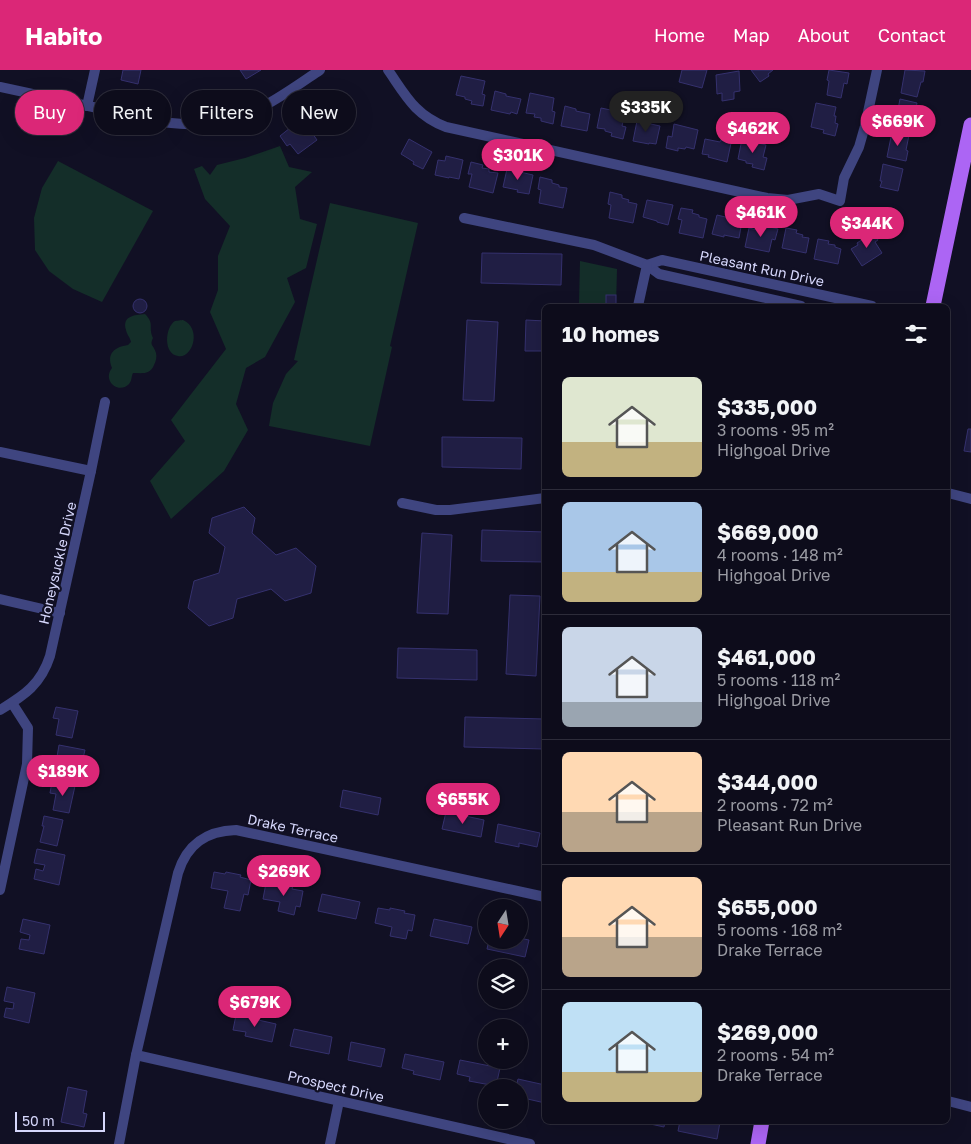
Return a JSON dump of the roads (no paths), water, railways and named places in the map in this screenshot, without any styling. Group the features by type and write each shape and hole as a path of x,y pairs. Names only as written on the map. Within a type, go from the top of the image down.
{"main road":[{"path":"933,304 971,125"},
{"path":"758,1144 761,1124"}],"street":[{"path":"88,106 95,70"},
{"path":"388,70 416,109 430,120 446,127 767,198 788,200 819,194 840,201 844,178 859,147 866,126 877,70"},
{"path":"0,87 162,122 209,124 225,121 258,110 313,72"},
{"name":"Pleasant Run Drive","path":"464,218 594,245 647,265 659,274 754,301 782,304"},
{"name":"Pleasant Run Drive","path":"647,265 662,260 863,304"},
{"path":"638,304 647,265"},
{"name":"Honeysuckle Drive","path":"0,710 31,688 39,680 46,668 60,612 105,402"},
{"path":"0,452 91,471"},
{"path":"950,494 971,499"},
{"path":"402,503 436,510 450,510 542,498"},
{"path":"0,598 60,612"},
{"path":"0,890 26,764 28,728 12,703"},
{"name":"Drake Terrace","path":"119,1144 136,1055 175,884 181,863 187,853 204,837 214,832 236,830 542,895"},
{"name":"Prospect Drive","path":"136,1055 530,1144"},
{"path":"330,1144 339,1101"},
{"path":"950,1102 971,1107"}]}
